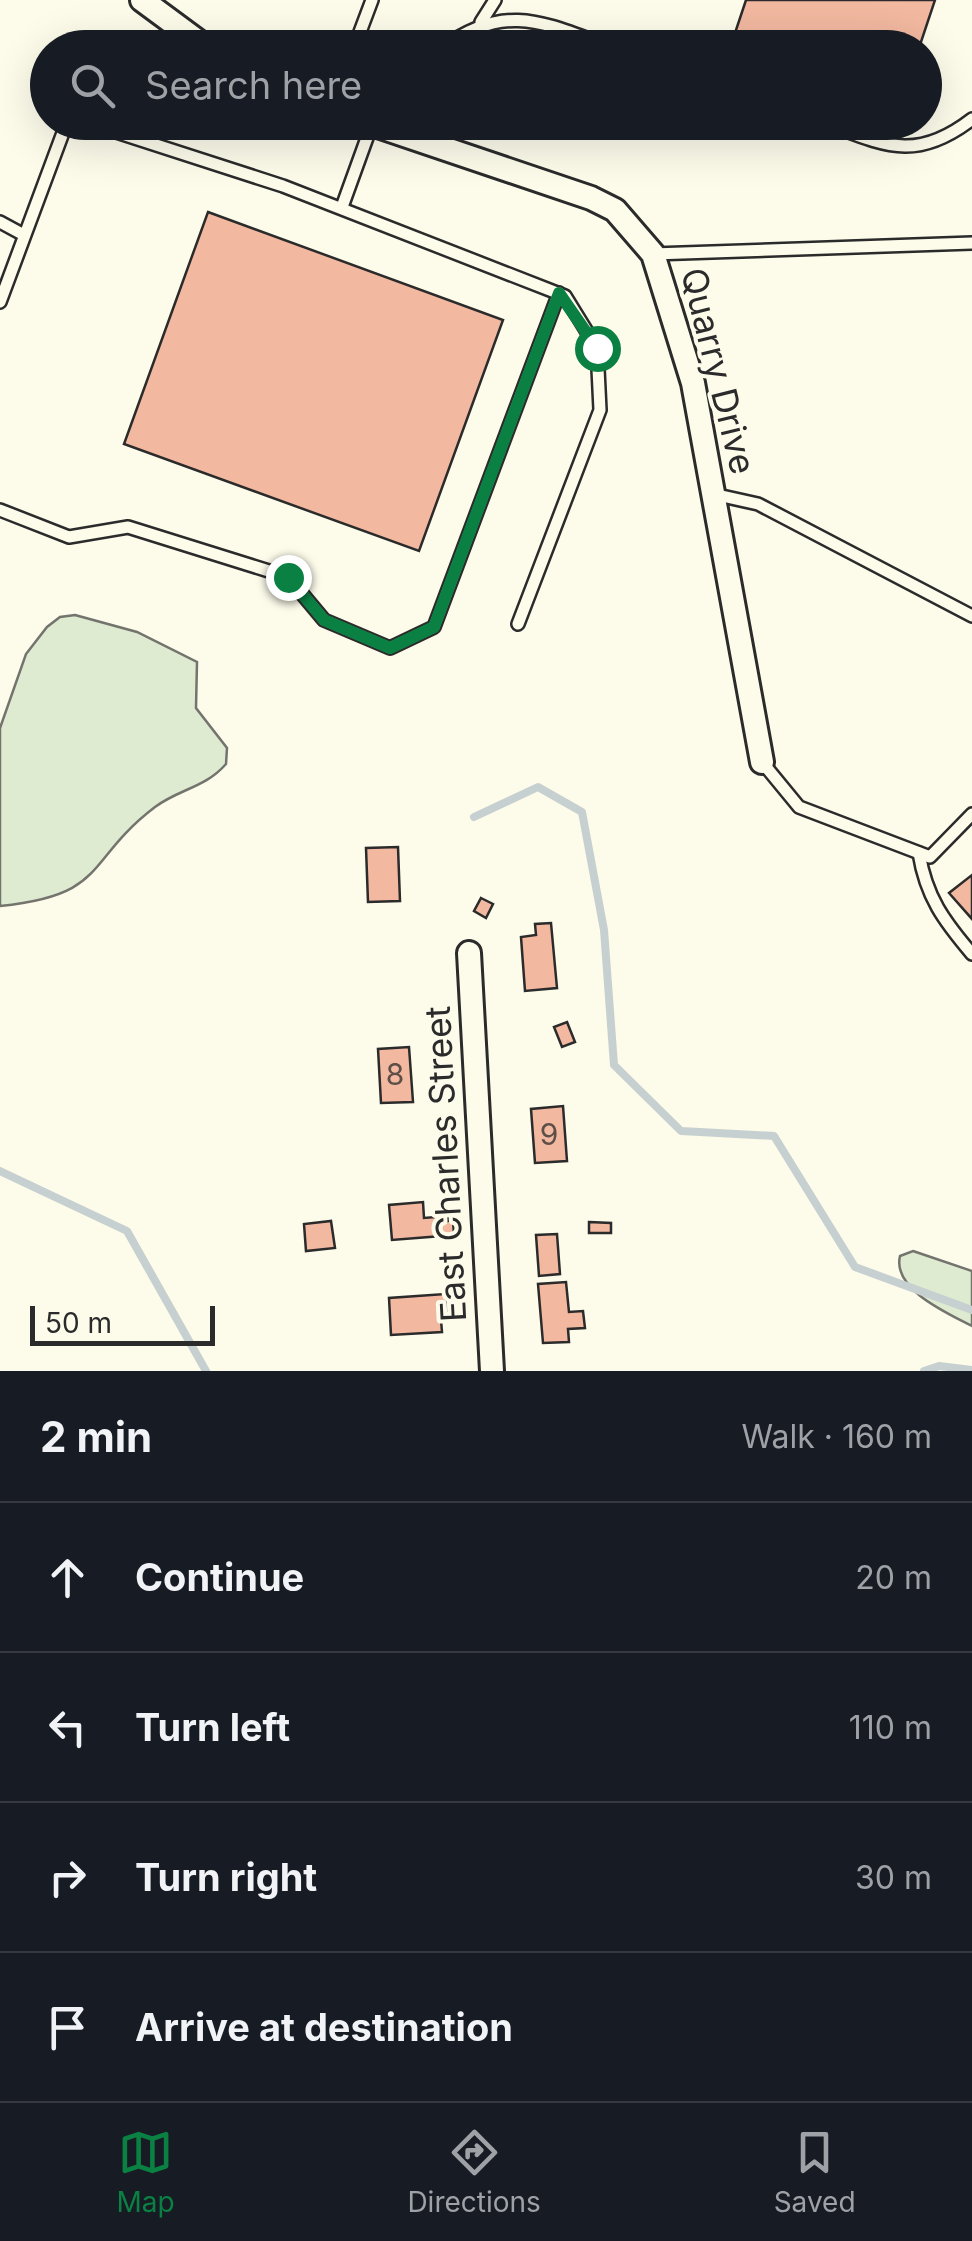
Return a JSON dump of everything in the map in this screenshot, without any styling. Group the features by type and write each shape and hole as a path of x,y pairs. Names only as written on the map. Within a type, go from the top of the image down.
{"street":[{"path":"142,0 183,30"},
{"name":"Quarry Drive","path":"423,140 591,198 615,210 653,254 693,382 762,762"},
{"name":"East Charles Street","path":"469,953 492,1371"}],"lane":[{"path":"361,30 372,0"},
{"path":"470,30 482,22 495,0"},
{"path":"482,22 523,20 555,30"},
{"path":"942,139 972,118"},
{"path":"0,302 60,140"},
{"path":"139,140 342,207 559,293 597,348 600,410 518,624"},
{"path":"342,207 373,140"},
{"path":"872,140 912,149 941,140"},
{"path":"0,222 24,236"},
{"path":"653,254 972,243"},
{"path":"0,510 68,536 128,527 288,577 324,620 390,648 434,627 559,293"},
{"path":"713,494 758,504 972,616"},
{"path":"762,762 798,807 930,857 972,814"},
{"path":"919,853 924,883 936,911 972,954"}],"green space":[{"path":"75,615 137,632 197,662 196,708 227,748 226,764 209,778 155,807 78,884 35,901 0,906 0,728 26,654 47,627 60,617"},
{"path":"913,1251 972,1271 972,1326 924,1298 904,1279 900,1256"}],"building":[{"path":"746,0 935,0 925,30 736,30"},
{"path":"208,212 503,320 419,551 124,444"},
{"path":"398,847 400,901 368,902 366,848"},
{"path":"972,875 972,919 949,893"},
{"path":"481,898 493,904 486,918 474,911"},
{"path":"551,923 557,988 525,991 521,937 536,935 535,924"},
{"path":"567,1022 575,1042 562,1047 554,1027"},
{"path":"409,1047 413,1102 381,1103 378,1049"},
{"path":"563,1106 567,1161 535,1163 531,1109"},
{"path":"423,1202 424,1218 448,1216 448,1221 453,1220 454,1235 392,1240 389,1205"},
{"path":"331,1221 335,1248 306,1251 304,1224"},
{"path":"589,1222 611,1223 611,1233 589,1233"},
{"path":"557,1234 560,1274 539,1276 536,1235"},
{"path":"566,1282 569,1312 583,1311 585,1328 568,1329 569,1342 543,1343 538,1284"},
{"path":"445,1294 447,1320 441,1320 442,1332 391,1335 389,1298"}],"waterway":[{"path":"474,817 538,787 582,812 604,930 614,1065 681,1131 774,1136 855,1267 972,1310"},
{"path":"0,1171 127,1231 206,1371"},
{"path":"924,1371 939,1366 972,1370"}],"route":[{"path":"288,577 324,620 390,648 434,627 559,293 565,296 597,348"}]}
